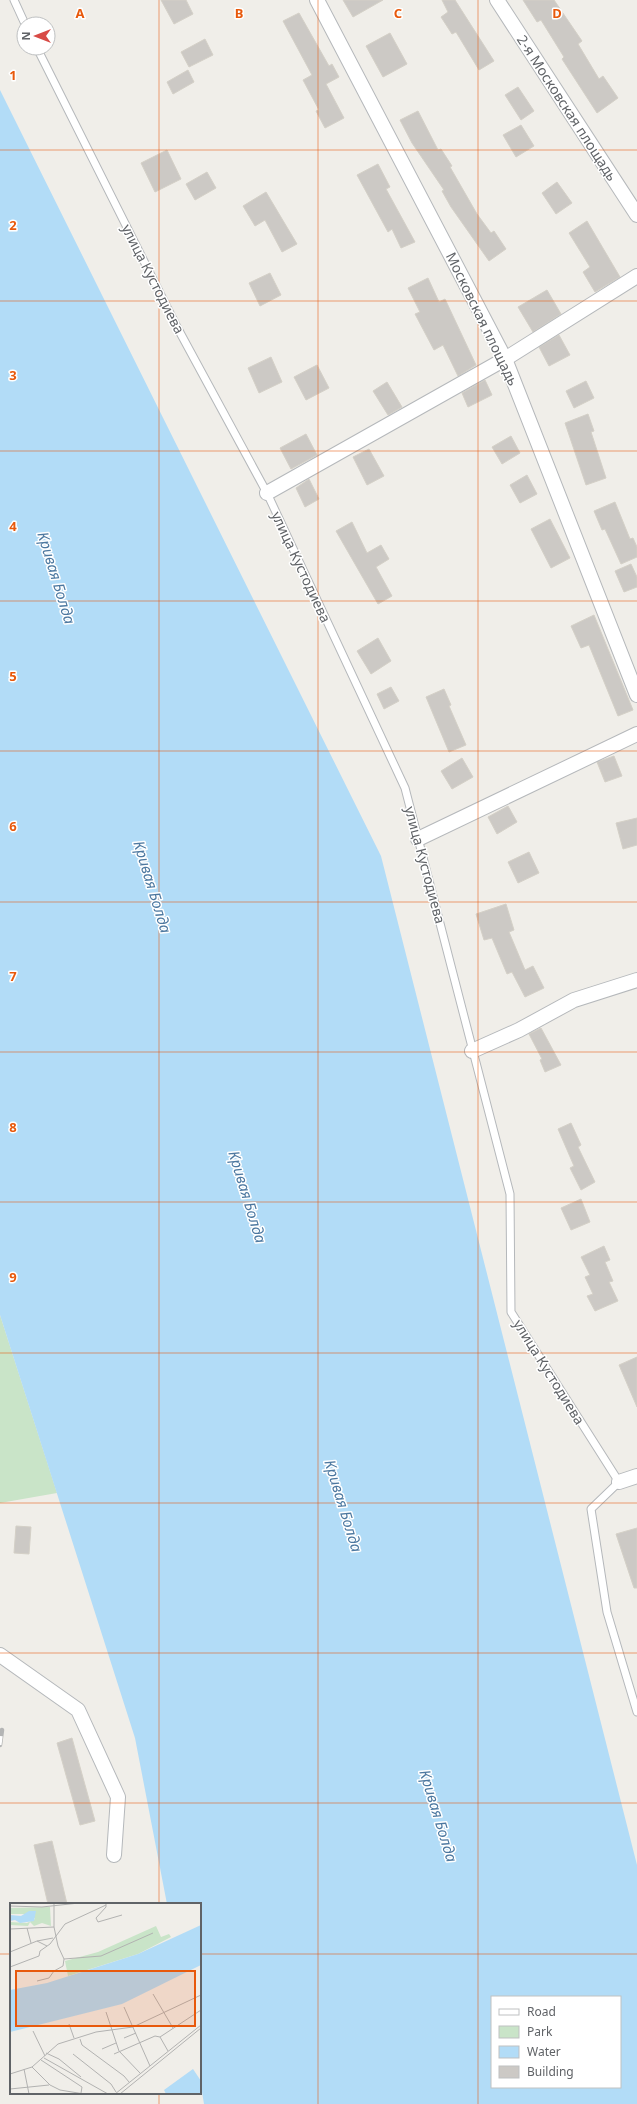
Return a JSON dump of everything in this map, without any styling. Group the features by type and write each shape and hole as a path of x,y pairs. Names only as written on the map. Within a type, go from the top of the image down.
{"street":[{"name":"Московская площадь","path":"317,0 505,358 637,695"},
{"name":"2-я Московская площадь","path":"497,0 637,215"},
{"path":"266,493 505,358 637,276"},
{"path":"418,839 637,734"},
{"path":"472,1051 519,1030 574,1000 637,980"},
{"path":"619,1482 637,1476"},
{"path":"0,1655 78,1710 118,1797 114,1854"}],"lane":[{"path":"14,0 21,16"},
{"name":"улица Кустодиева","path":"41,56 177,327 266,493 405,788 510,1194 511,1312 619,1482"},
{"path":"619,1482 591,1509 607,1612 637,1712"}],"green space":[{"path":"0,1315 57,1493 0,1503"}],"water":[{"name":"Кривая Болда","path":"0,90 381,856 637,1865 637,2104 204,2104 201,2086 201,1903 167,1903 135,1738 0,1315"}],"building":[{"path":"161,0 186,0 193,14 174,24"},
{"path":"343,0 383,0 353,17"},
{"path":"442,0 455,0 494,61 479,70 456,32 452,34 441,17 448,12"},
{"path":"523,0 554,0 582,41 578,44 599,79 603,76 618,98 597,113 562,59 564,57 541,20 537,22"},
{"path":"299,13 329,66 332,64 339,77 326,84 344,118 325,128 316,111 319,110 303,80 312,75 283,21"},
{"path":"390,33 407,64 383,77 366,46"},
{"path":"205,39 213,55 189,67 181,52"},
{"path":"188,70 194,82 173,94 167,82"},
{"path":"518,87 534,111 521,120 505,95"},
{"path":"418,111 438,150 441,149 452,166 450,167 477,214 491,233 494,231 506,249 489,261 451,207 442,191 444,190 412,143 400,120"},
{"path":"521,125 534,146 516,157 503,135"},
{"path":"167,150 181,179 155,192 141,163"},
{"path":"378,164 390,187 386,189 415,242 401,248 392,229 388,232 357,175"},
{"path":"207,172 216,188 195,200 186,184"},
{"path":"557,182 572,203 556,214 542,193"},
{"path":"266,192 297,244 282,252 265,220 255,226 243,206"},
{"path":"587,221 620,277 595,292 583,272 590,267 569,233"},
{"path":"270,273 281,295 260,306 249,283"},
{"path":"428,278 439,302 445,299 476,365 458,376 443,345 434,350 415,314 420,312 408,288"},
{"path":"547,290 561,314 533,332 518,307"},
{"path":"559,335 570,355 549,366 539,347"},
{"path":"271,357 282,382 259,393 248,368"},
{"path":"317,365 329,388 306,400 294,377"},
{"path":"485,380 492,395 468,407 462,393"},
{"path":"586,381 594,398 574,408 566,391"},
{"path":"387,382 402,407 388,415 373,391"},
{"path":"588,414 594,431 591,432 606,478 586,485 565,423"},
{"path":"306,434 317,455 291,469 280,448"},
{"path":"511,436 520,453 502,464 492,447"},
{"path":"369,449 384,476 367,485 353,457"},
{"path":"527,475 537,494 520,503 510,485"},
{"path":"309,479 319,499 305,507 296,488"},
{"path":"615,502 630,539 633,538 637,547 637,557 621,564 605,529 602,530 594,511"},
{"path":"550,519 570,558 551,568 531,529"},
{"path":"352,522 367,553 381,545 389,559 376,567 392,596 378,604 336,531"},
{"path":"631,564 637,577 637,587 624,592 615,571"},
{"path":"594,615 633,710 618,716 589,645 581,648 571,626"},
{"path":"378,638 391,661 371,674 357,651"},
{"path":"391,687 399,701 384,709 377,694"},
{"path":"444,689 451,705 449,706 466,745 449,752 426,697"},
{"path":"614,756 622,776 605,782 597,762"},
{"path":"462,758 473,777 452,789 441,771"},
{"path":"508,806 517,822 497,834 488,817"},
{"path":"637,818 637,845 623,849 616,823"},
{"path":"529,852 539,873 518,883 508,862"},
{"path":"506,904 514,930 509,932 525,970 533,966 544,988 525,997 512,972 507,974 492,938 484,940 476,914"},
{"path":"541,1028 561,1065 545,1072 540,1060 542,1059 529,1034"},
{"path":"571,1123 581,1145 578,1147 595,1182 581,1190 570,1168 574,1166 558,1129"},
{"path":"581,1199 590,1222 571,1230 561,1208"},
{"path":"604,1246 610,1260 605,1262 613,1281 609,1282 618,1301 595,1311 587,1296 593,1294 585,1277 590,1275 581,1257"},
{"path":"637,1357 637,1407 619,1365"},
{"path":"16,1526 31,1527 29,1554 14,1553"},
{"path":"637,1528 637,1588 634,1588 616,1534"},
{"path":"72,1738 95,1821 80,1825 57,1743"},
{"path":"52,1841 67,1903 48,1903 34,1845"}],"railway":[{"path":"0,1745 2,1730"}]}
